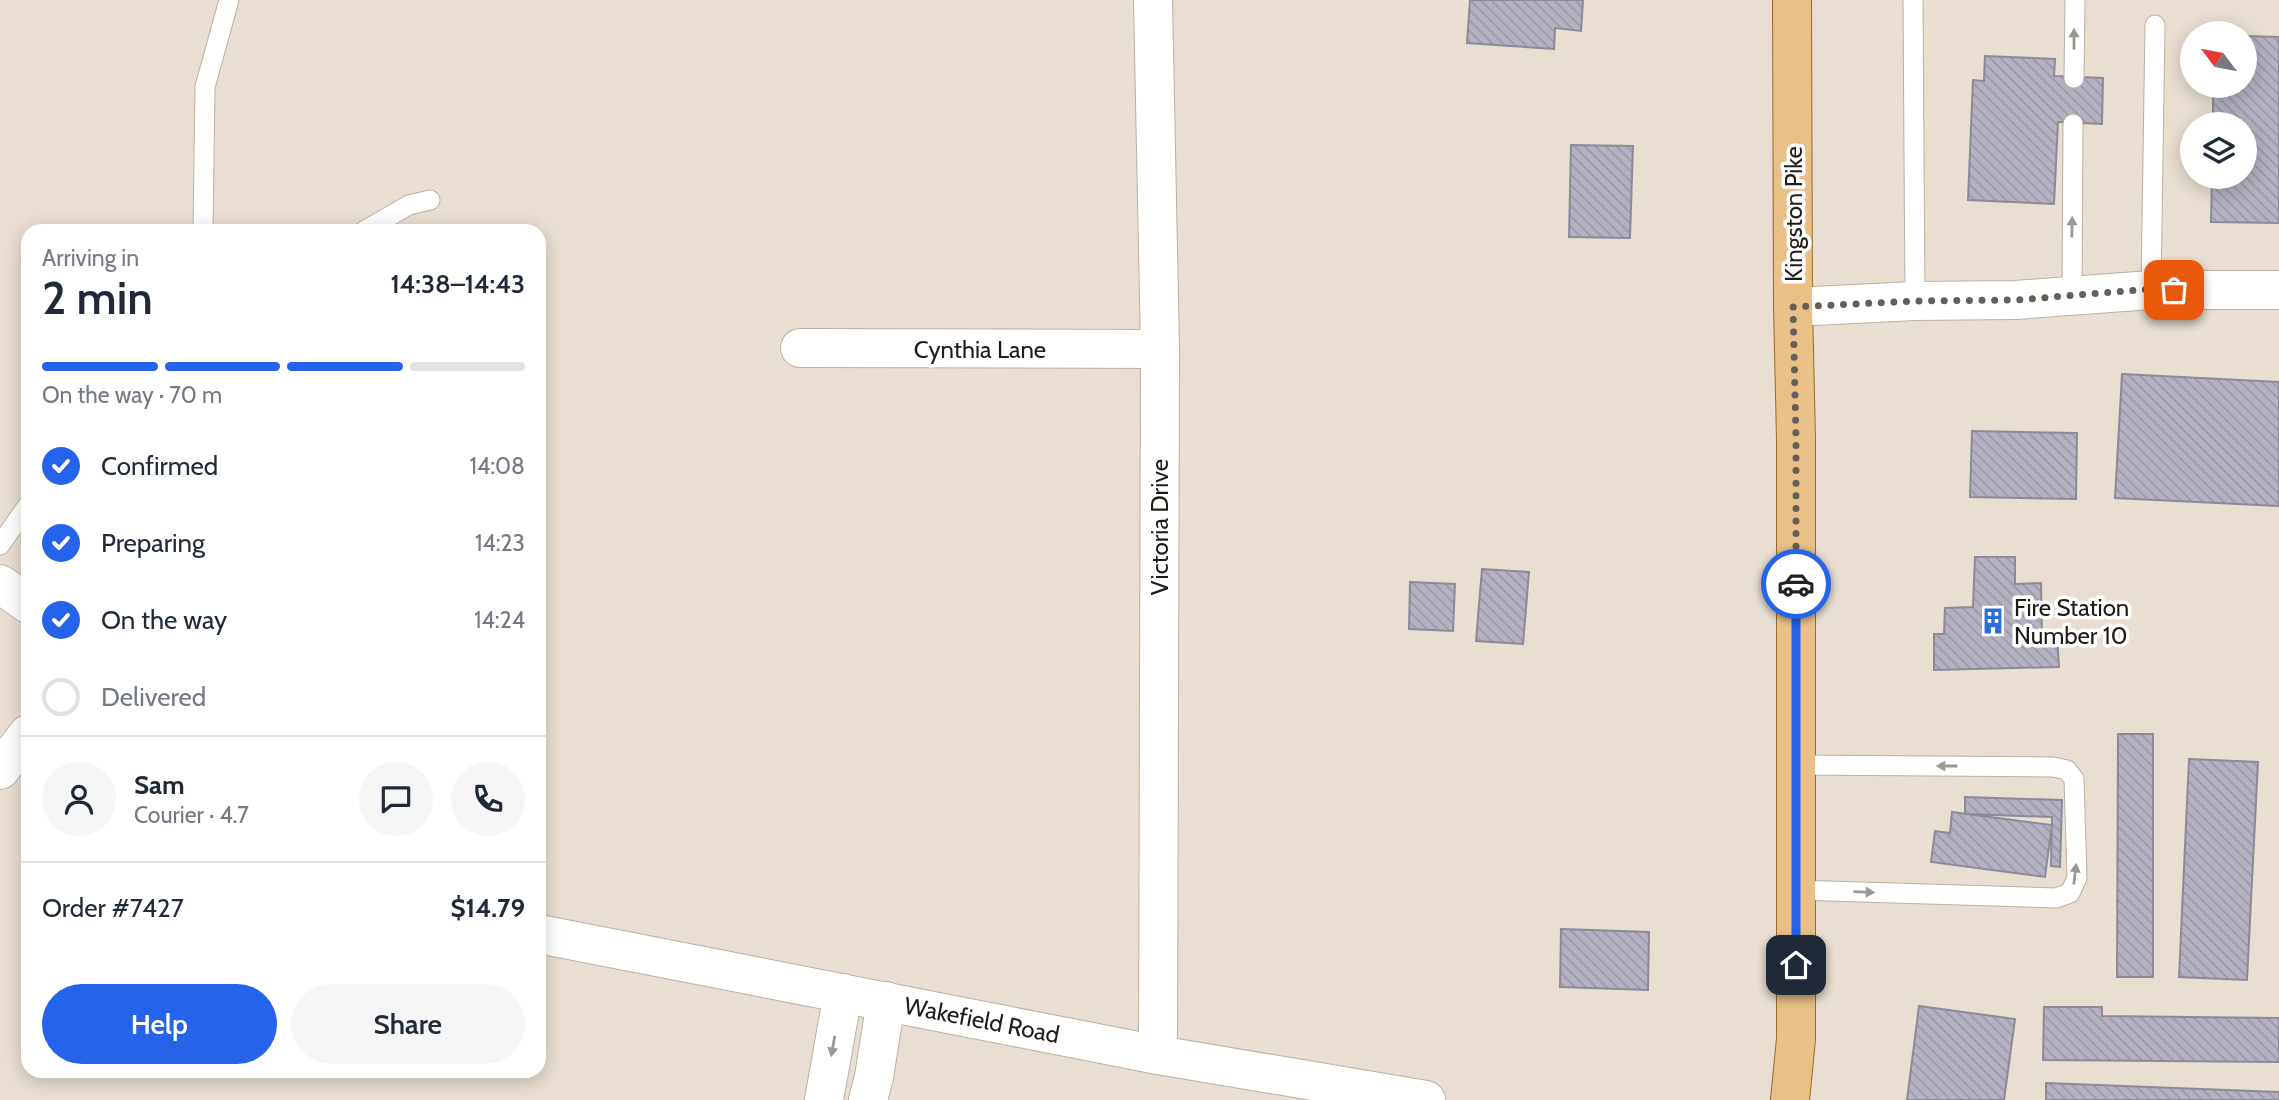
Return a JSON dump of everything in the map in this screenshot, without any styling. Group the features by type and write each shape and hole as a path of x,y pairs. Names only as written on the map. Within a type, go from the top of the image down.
{"main road":[{"name":"Kingston Pike","path":"1790,1100 1796,1039 1796,439 1792,0"}],"street":[{"name":"Victoria Drive","path":"1153,0 1160,349 1158,1055"},
{"path":"1793,307 1915,301 2016,300 2151,289 2279,290"},
{"name":"Cynthia Lane","path":"800,348 1160,349"},
{"path":"0,770 21,743"},
{"name":"Wakefield Road","path":"546,935 1369,1095 1426,1100"},
{"path":"824,1100 843,993"},
{"path":"868,1100 886,1001"}],"lane":[{"path":"203,224 205,87 229,0"},
{"path":"1913,0 1915,301"},
{"path":"2074,78 2075,0"},
{"path":"2151,289 2155,25"},
{"path":"2072,296 2073,124"},
{"path":"376,224 409,205 430,200"},
{"path":"0,545 21,515"},
{"path":"1795,890 2056,898 2070,893 2077,878 2074,779 2067,770 2053,766 1796,765"}],"building":[{"path":"1470,0 1583,0 1581,31 1555,28 1554,49 1467,43"},
{"path":"2258,36 2279,37 2279,223 2211,222 2212,189 2257,189 2257,112 2213,112 2213,98 2258,98"},
{"path":"1985,56 2055,59 2054,76 2103,78 2102,124 2058,122 2054,204 1968,200 1973,80 1984,81"},
{"path":"1571,145 1633,146 1630,238 1569,237"},
{"path":"2122,374 2279,382 2279,506 2115,498"},
{"path":"1972,431 2077,433 2076,499 1970,497"},
{"name":"Fire Station Number 10","path":"1975,557 2015,557 2015,584 2041,583 2042,635 2057,635 2059,667 1934,670 1934,634 1944,634 1945,608 1973,607"},
{"path":"1482,569 1529,572 1523,644 1476,641"},
{"path":"1410,582 1455,584 1453,631 1409,629"},
{"path":"2118,734 2153,734 2153,977 2117,977"},
{"path":"2189,759 2258,762 2247,980 2179,977"},
{"path":"1965,797 2062,800 2060,867 2051,866 2052,817 1965,814"},
{"path":"1952,812 2052,825 2045,877 1931,862 1935,831 1950,833"},
{"path":"1561,929 1649,932 1648,990 1560,987"},
{"path":"1919,1006 2015,1019 2004,1100 1907,1100"},
{"path":"2044,1007 2102,1007 2102,1016 2279,1018 2279,1062 2043,1060"},
{"path":"2046,1083 2279,1092 2279,1100 2046,1100"}],"way so far":[{"path":"1796,584 1793,307 1915,301 2016,300 2151,289 2174,290"}],"place":[{"name":"Fire Station Number 10","path":"1993,621"}],"route":[{"path":"1796,584 1796,965"}]}
